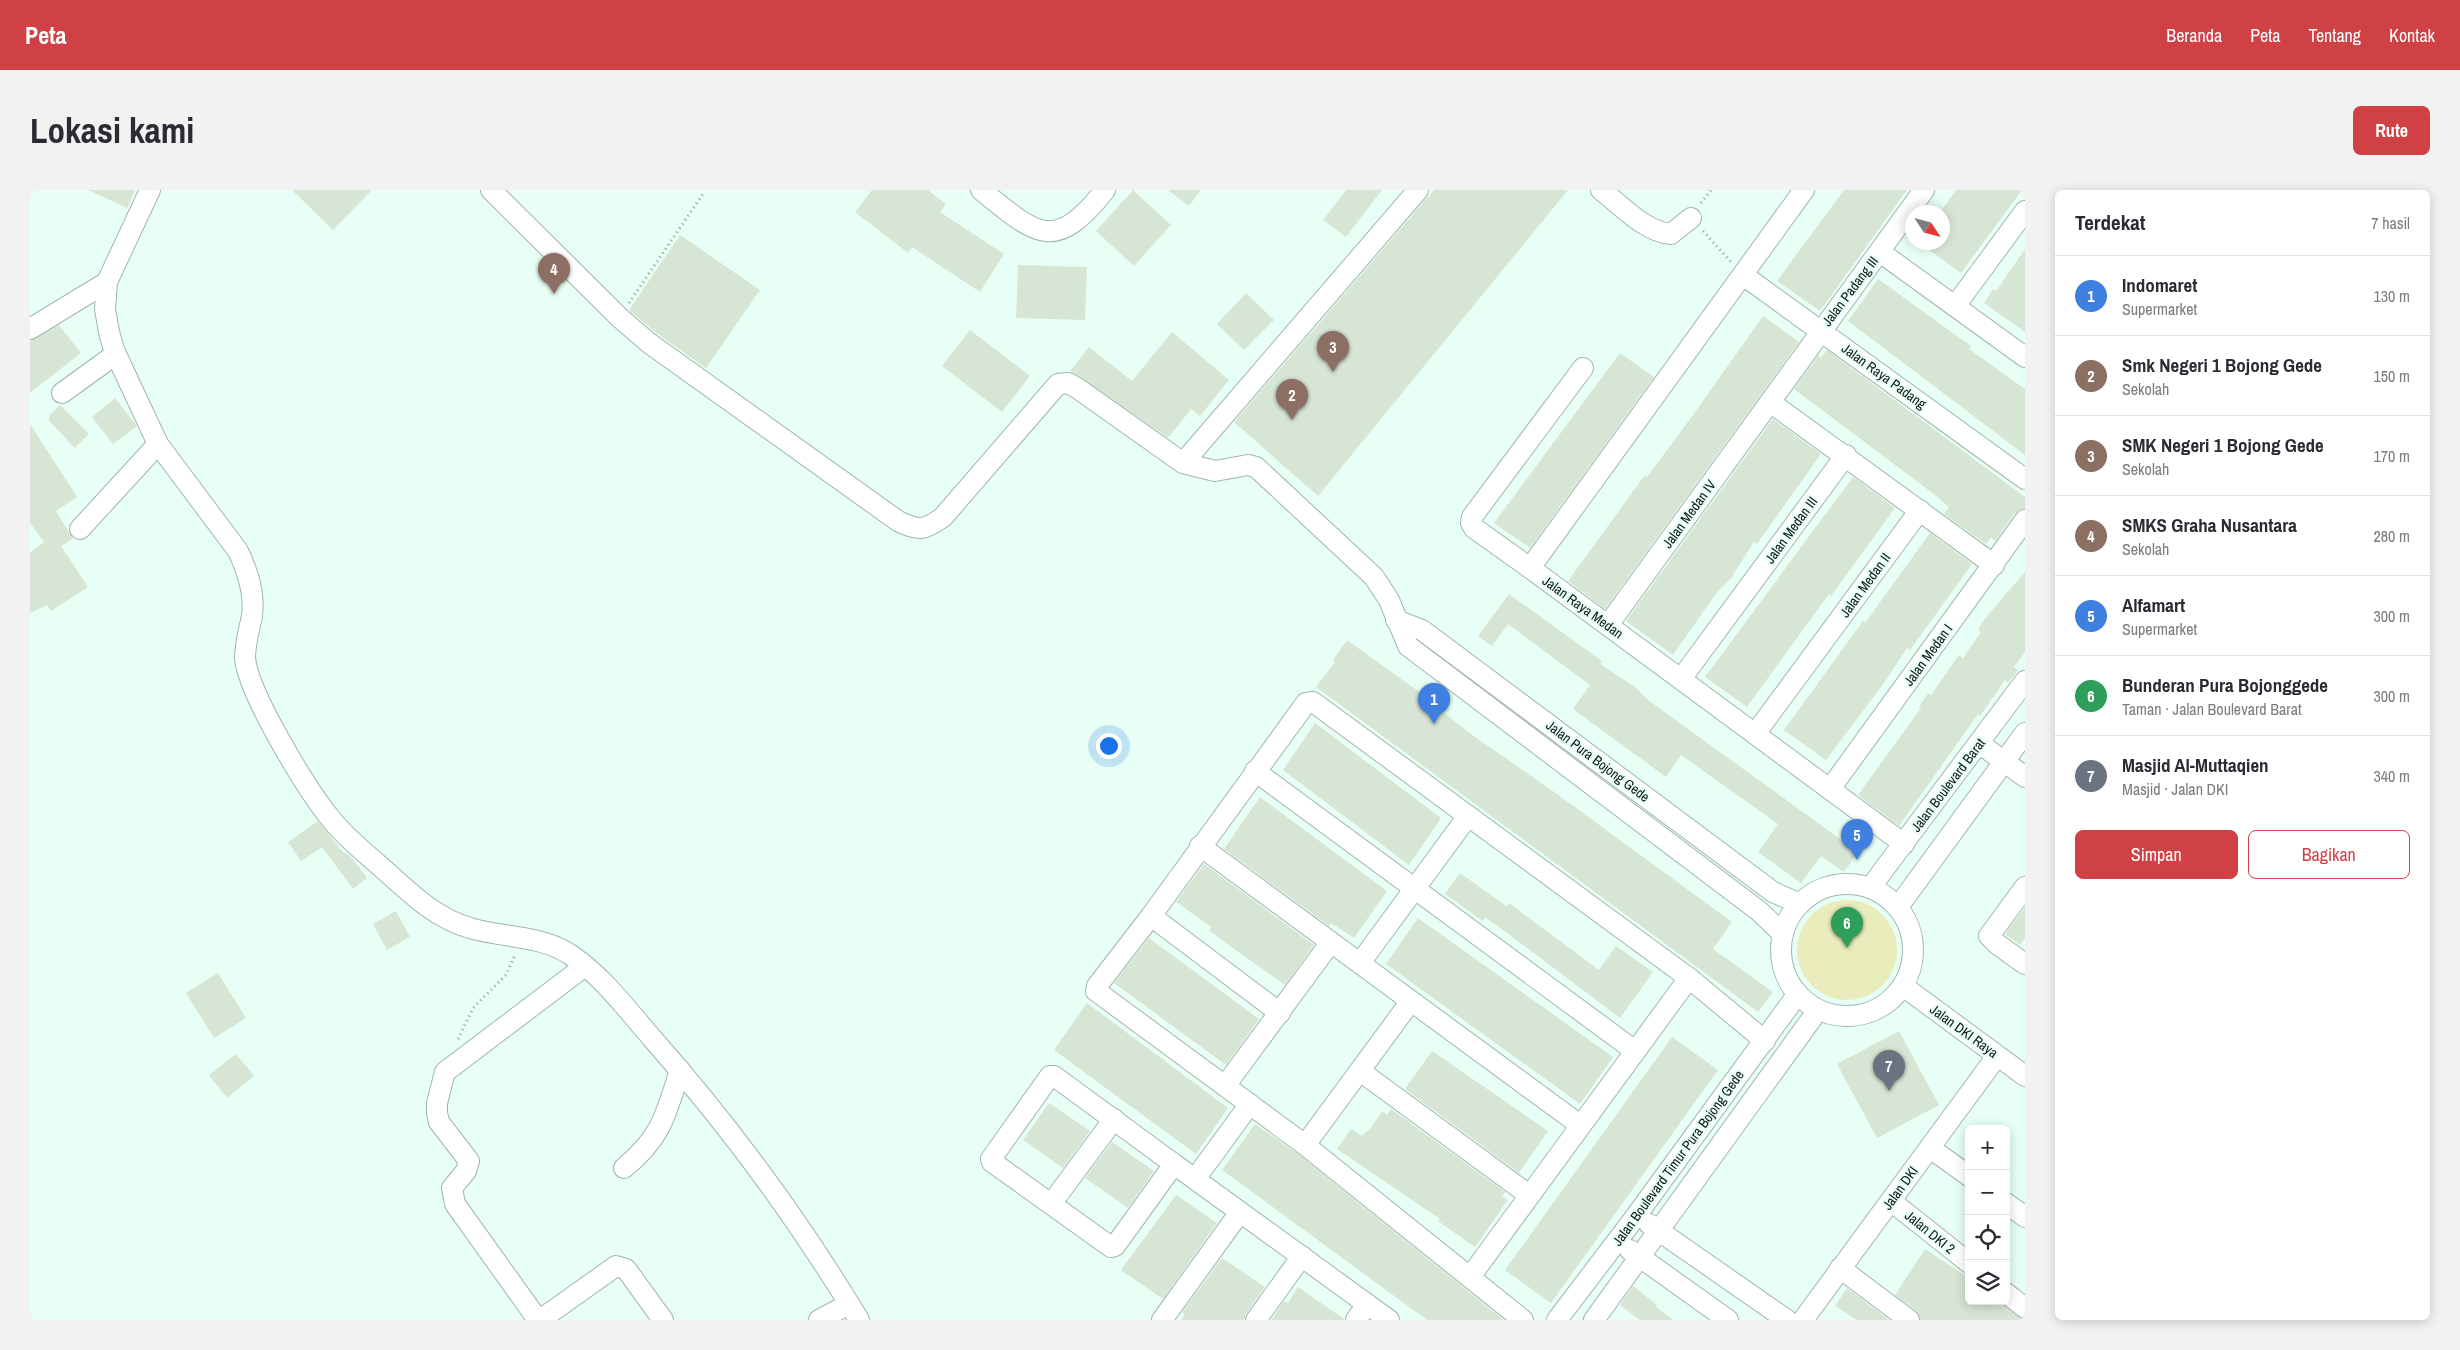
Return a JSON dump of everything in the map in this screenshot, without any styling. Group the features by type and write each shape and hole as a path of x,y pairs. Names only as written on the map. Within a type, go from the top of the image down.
{"street":[{"path":"150,190 107,282 105,309 109,332 116,354 158,444 238,551 245,565 253,597 245,657 250,677 295,767 330,819 350,840 432,910 468,928 554,945 602,980 680,1070 759,1171 854,1312 818,1320"},
{"path":"492,190 620,318 683,368 898,521 913,529 928,528 943,517 1058,384 1068,383 1077,388 1182,463 1215,470 1248,464 1256,467 1374,577 1389,600 1408,646 1759,911 1783,934"},
{"path":"981,190 1021,222 1038,231 1052,232 1064,229 1077,222 1105,190"},
{"path":"1182,463 1418,190"},
{"path":"1601,190 1648,227 1663,233 1671,234 1690,218"},
{"path":"1743,275 1804,190"},
{"name":"Jalan Padang III","path":"1821,330 1924,190"},
{"path":"1955,306 2025,211"},
{"name":"Jalan Padang III","path":"1880,252 2025,357"},
{"name":"Jalan Raya Padang","path":"1743,275 2025,478"},
{"name":"Jalan Raya Medan","path":"1743,275 1530,568 1904,844"},
{"path":"30,329 107,282"},
{"name":"Jalan Medan IV","path":"1608,626 1821,330"},
{"path":"62,393 116,354"},
{"path":"1530,568 1474,528 1471,523 1472,517 1583,368"},
{"path":"1770,402 1846,455 1994,565"},
{"path":"80,529 158,444"},
{"name":"Jalan Medan III","path":"1681,679 1846,455"},
{"name":"Jalan Medan II","path":"1755,734 1920,510"},
{"name":"Jalan Medan I","path":"1830,789 2025,520"},
{"name":"Jalan Pura Bojong Gede","path":"1396,620 1422,630 1773,892 1800,904"},
{"name":"Jalan Boulevard Barat","path":"1870,888 2025,681"},
{"path":"1523,1320 1305,1145 1096,991 1097,986 1151,916 1255,771 1310,701 1689,978 1765,1041"},
{"path":"1898,907 2025,733"},
{"path":"1979,743 2025,777"},
{"path":"1255,771 1635,1051"},
{"path":"1360,964 1468,816"},
{"path":"1200,846 1580,1126"},
{"path":"1852,884 1870,888 1885,896 1898,907 1911,932 1913,960 1903,986 1881,1008 1852,1017 1818,1010 1797,995 1786,976 1781,956 1783,934 1790,918 1800,904 1816,892 1833,886 1852,884"},
{"path":"2025,887 1989,936 2025,964"},
{"path":"1151,916 1280,1013"},
{"path":"1225,1086 1331,942"},
{"path":"585,966 445,1072 437,1103 439,1122 469,1161 466,1171 452,1188 455,1204 539,1320 616,1266 626,1269 663,1320"},
{"path":"1470,1277 1689,978"},
{"name":"Jalan DKI Raya","path":"1903,986 2025,1076"},
{"name":"Jalan Boulevard Timur Pura Bojong Gede","path":"1557,1320 1636,1216 1797,995"},
{"path":"1305,1145 1411,1001"},
{"name":"Jalan Boulevard Timur Pura Bojong Gede","path":"1594,1320 1818,1010"},
{"name":"Jalan DKI","path":"1804,1320 1840,1268 1997,1056"},
{"path":"624,1168 650,1144 658,1131 680,1070"},
{"path":"1360,1071 1529,1195"},
{"path":"1174,1164 1114,1246 1107,1246 992,1162 991,1159 1042,1086 1050,1076 1054,1076 1389,1320"},
{"path":"1195,1179 1250,1104"},
{"path":"1051,1204 1114,1118"},
{"path":"1930,1148 1965,1173"},
{"name":"Jalan DKI 2","path":"1891,1201 1965,1260"},
{"path":"2010,1206 2025,1217"},
{"path":"1162,1320 1240,1212"},
{"path":"1636,1216 1659,1230 1787,1320"},
{"path":"1617,1241 1728,1320"},
{"path":"1256,1320 1302,1256"},
{"path":"1840,1268 1909,1320"},
{"path":"2010,1296 2025,1308"},
{"path":"1356,1320 1367,1304"}],"path":[{"path":"620,318 703,194"},
{"path":"1690,218 1743,275"},
{"path":"456,1046 473,1008 498,985 512,966 517,937"}],"green space":[{"path":"1847,900 1866,904 1882,915 1893,931 1897,950 1893,969 1882,985 1866,996 1847,1000 1828,996 1812,985 1801,969 1797,950 1801,931 1812,915 1828,904"}],"building":[{"path":"88,190 135,190 127,208"},
{"path":"292,190 372,190 333,230"},
{"path":"872,190 928,190 946,204 940,212 1004,254 980,292 912,247 908,253 855,212"},
{"path":"1133,190 1171,225 1134,266 1096,231"},
{"path":"1168,190 1201,190 1189,206"},
{"path":"1346,190 1382,190 1346,237 1323,220"},
{"path":"1434,190 1568,190 1318,496 1234,422"},
{"path":"1844,190 1907,190 1820,311 1777,281"},
{"path":"1956,190 2022,190 1961,273 1929,250 1950,250 1950,205 1946,205"},
{"path":"680,235 760,290 706,368 655,332 629,310"},
{"path":"2025,249 2025,332 1984,303 1993,289 1996,291"},
{"path":"1018,265 1087,267 1085,320 1016,318"},
{"path":"1878,279 1971,346 1969,349 2025,389 2025,455 1848,321"},
{"path":"1246,293 1274,320 1244,350 1217,324"},
{"path":"1763,316 1799,342 1605,609 1568,581 1645,475 1647,477 1693,415"},
{"path":"59,325 81,353 30,393 30,341"},
{"path":"970,330 1030,376 1002,412 942,366"},
{"path":"1172,332 1229,380 1200,416 1191,409 1168,438 1070,371 1089,347 1132,381"},
{"path":"1827,350 2025,497 2025,508 2015,513 1995,541 1991,537 1986,544 1944,514 1949,507 1939,498 1794,389 1818,356 1821,358"},
{"path":"1620,353 1654,377 1530,548 1494,523"},
{"path":"115,398 137,426 113,444 92,417"},
{"path":"60,405 89,434 75,448 49,421 49,416"},
{"path":"1773,419 1821,454 1757,544 1754,542 1731,578 1718,591 1673,655 1626,621"},
{"path":"30,424 77,497 56,511 73,539 61,546 88,587 51,611 47,605 30,613 30,553 44,542 30,523"},
{"path":"1853,477 1895,508 1831,596 1829,594 1747,707 1705,677"},
{"path":"1930,533 1972,564 1910,650 1907,648 1884,683 1826,760 1784,730"},
{"path":"2025,572 2025,652 2014,667 2018,670 2008,683 2005,680 1980,716 1978,714 1899,826 1858,795 1921,708 1919,707 1928,693 1931,695 1959,655 1963,658 1981,632 1978,629 1987,616"},
{"path":"1509,594 1602,661 1600,664 1635,687 1648,700 1858,852 1844,872 1821,856 1801,883 1758,852 1778,824 1681,755 1666,777 1573,709 1590,685 1508,624 1492,646 1478,636"},
{"path":"1347,640 1440,707 1439,709 1471,734 1557,794 1732,922 1713,949 1773,992 1758,1012 1316,687 1335,662 1333,660"},
{"path":"1315,723 1441,818 1409,865 1283,770"},
{"path":"1260,797 1387,891 1354,938 1331,923 1329,926 1224,849"},
{"path":"318,821 342,851 351,857 367,878 353,889 322,847 301,861 288,842"},
{"path":"1204,864 1314,945 1285,985 1223,941 1209,930 1211,927 1176,902"},
{"path":"1460,873 1506,906 1509,903 1599,970 1616,946 1653,972 1620,1018 1485,917 1483,921 1445,894"},
{"path":"2025,907 2025,938 2020,945 2005,934"},
{"path":"396,911 410,937 387,950 373,924"},
{"path":"1418,918 1613,1057 1580,1104 1386,964"},
{"path":"1149,938 1259,1019 1226,1065 1114,983"},
{"path":"218,973 246,1018 214,1038 186,993"},
{"path":"1087,1003 1228,1108 1196,1154 1054,1050"},
{"path":"1899,1031 1939,1105 1877,1138 1837,1064"},
{"path":"1672,1037 1718,1070 1551,1303 1505,1270"},
{"path":"1432,1051 1548,1131 1519,1173 1405,1089"},
{"path":"236,1054 254,1076 227,1098 209,1075"},
{"path":"1049,1103 1090,1131 1063,1168 1023,1140"},
{"path":"1391,1109 1505,1192 1502,1196 1508,1200 1475,1247 1438,1221 1440,1219 1337,1149 1351,1129 1362,1136 1371,1128 1382,1111 1387,1115"},
{"path":"1255,1124 1298,1154 1504,1320 1427,1320 1222,1170"},
{"path":"1112,1142 1154,1171 1128,1208 1085,1178"},
{"path":"1176,1195 1217,1223 1163,1299 1121,1270"},
{"path":"1925,1249 1965,1275 1965,1305 2003,1305 2025,1320 1921,1320 1916,1311 1895,1295"},
{"path":"1222,1258 1265,1287 1246,1313 1244,1320 1181,1320 1185,1314 1182,1312"},
{"path":"1633,1286 1673,1320 1640,1320 1620,1305"},
{"path":"1298,1287 1344,1320 1271,1320 1284,1301 1288,1303"},
{"path":"1847,1288 1889,1320 1857,1320 1835,1306"}],"place":[{"name":"SMKS Graha Nusantara","path":"554,294"},
{"name":"SMK Negeri 1 Bojong Gede","path":"1333,372"},
{"name":"Smk Negeri 1 Bojong Gede","path":"1292,420"},
{"name":"Indomaret","path":"1434,724"},
{"name":"Alfamart","path":"1857,860"},
{"name":"Bunderan Pura Bojonggede","path":"1847,948"},
{"name":"Masjid Al-Muttaqien","path":"1889,1091"}]}
